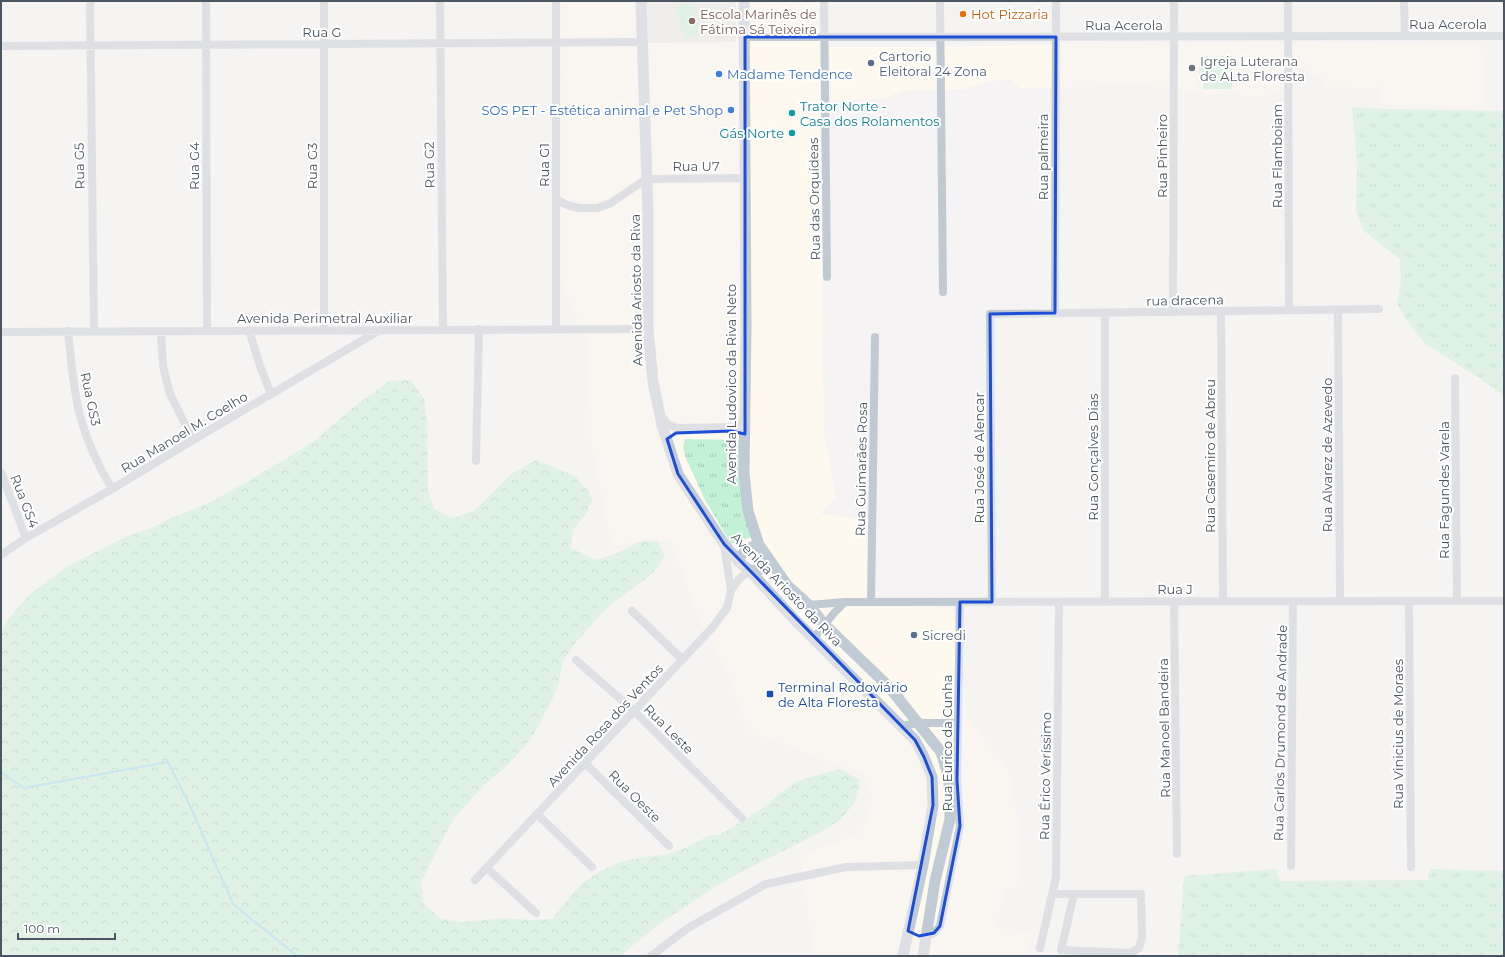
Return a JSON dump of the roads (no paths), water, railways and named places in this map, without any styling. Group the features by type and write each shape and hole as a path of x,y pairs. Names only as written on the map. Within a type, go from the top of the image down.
{"street":[{"name":"Rua G5","path":"90,1 94,331"},
{"name":"Rua G4","path":"206,1 207,331"},
{"name":"Rua G3","path":"324,1 324,330"},
{"name":"Rua G2","path":"440,1 443,330"},
{"name":"Rua G1","path":"556,1 556,329"},
{"name":"Avenida Ariosto da Riva","path":"641,1 648,213 648,329 653,382 659,411 678,474 724,544 738,561 750,571 795,620 915,740 924,757 932,777 933,805 923,865 903,956"},
{"name":"Avenida Ludovico da Riva Neto","path":"744,1 746,178 744,472 748,511 759,545 771,563 788,585 809,604 824,624 890,688 941,752 953,779 950,820 936,881 922,956"},
{"name":"Rua das Orquídeas","path":"824,1 827,277"},
{"path":"940,1 943,292"},
{"name":"Rua palmeira","path":"1055,313 1056,1"},
{"name":"Rua Pinheiro","path":"1173,312 1174,1"},
{"name":"Rua Flamboiam","path":"1288,1 1289,310"},
{"path":"1404,1 1405,36"},
{"name":"Rua Acerola","path":"744,37 1504,36"},
{"name":"Rua G","path":"1,46 642,42"},
{"path":"556,199 567,205 579,208 597,208 611,203 646,178"},
{"name":"Rua U7","path":"646,178 746,178"},
{"name":"rua dracena","path":"990,314 1380,309"},
{"name":"Rua Alvarez de Azevedo","path":"1338,310 1340,601"},
{"name":"Rua Casemiro de Abreu","path":"1222,311 1223,601"},
{"name":"Rua Gonçalves Dias","path":"1105,313 1106,602"},
{"name":"Rua José de Alencar","path":"990,314 992,602"},
{"path":"476,461 478,329"},
{"name":"Avenida Perimetral Auxiliar","path":"1,332 648,329"},
{"path":"249,330 260,366 271,394"},
{"name":"Rua Manoel M. Coelho","path":"1,555 26,538 112,489 380,330"},
{"name":"Rua GS3","path":"68,331 80,416 99,466 112,489"},
{"path":"161,331 163,366 170,394 193,440"},
{"name":"Rua Guimarães Rosa","path":"870,602 875,337"},
{"name":"Rua Fagundes Varela","path":"1455,378 1457,601"},
{"path":"659,411 664,422 676,430 731,431 744,438"},
{"path":"705,430 734,427 738,426 744,421"},
{"path":"667,439 676,430"},
{"name":"Rua GS4","path":"1,472 26,538"},
{"path":"724,544 731,590"},
{"path":"740,578 738,561 742,554 747,549 759,545"},
{"path":"750,571 762,569 771,563"},
{"name":"Avenida Rosa dos Ventos","path":"475,880 712,628 727,608 731,590 740,578 750,571"},
{"name":"Rua Manoel Bandeira","path":"1174,601 1177,854"},
{"name":"Rua Carlos Drumond de Andrade","path":"1290,866 1293,601"},
{"name":"Rua Vinicius de Moraes","path":"1409,601 1411,868"},
{"name":"Rua J","path":"809,604 845,602 1504,601"},
{"path":"814,638 824,624 845,602"},
{"name":"Rua Eurico da Cunha","path":"926,935 934,933 940,926 960,826 953,779 958,723 960,602"},
{"name":"Rua Érico Veríssimo","path":"1040,948 1056,877 1059,602"},
{"path":"632,611 682,659"},
{"name":"Rua Leste","path":"576,660 634,711 742,818"},
{"path":"901,726 918,723 958,723"},
{"name":"Rua Oeste","path":"585,763 669,846"},
{"path":"537,814 592,867"},
{"path":"651,956 688,928 766,884 846,867 923,865"},
{"path":"487,868 536,913"},
{"path":"936,881 949,882"},
{"path":"1053,894 1074,894 1141,894 1142,937 1139,948 1131,953 1061,950 1074,894"},
{"path":"908,931 919,936 926,935"}],"waterway":[{"path":"1,772 24,788 168,762 191,808 233,904 297,956"}],"place":[{"name":"Hot Pizzaria","path":"963,14"},
{"name":"Escola Marinês de Fátima Sá Teixeira","path":"692,21"},
{"name":"Cartorio Eleitoral 24 Zona","path":"871,63"},
{"name":"Igreja Luterana de ALta Floresta","path":"1192,68"},
{"name":"Madame Tendence","path":"719,74"},
{"name":"SOS PET - Estética animal e Pet Shop","path":"731,110"},
{"name":"Trator Norte - Casa dos Rolamentos","path":"792,113"},
{"name":"Gás Norte","path":"792,133"},
{"name":"Sicredi","path":"914,635"},
{"name":"Terminal Rodoviário de Alta Floresta","path":"770,694"}]}
